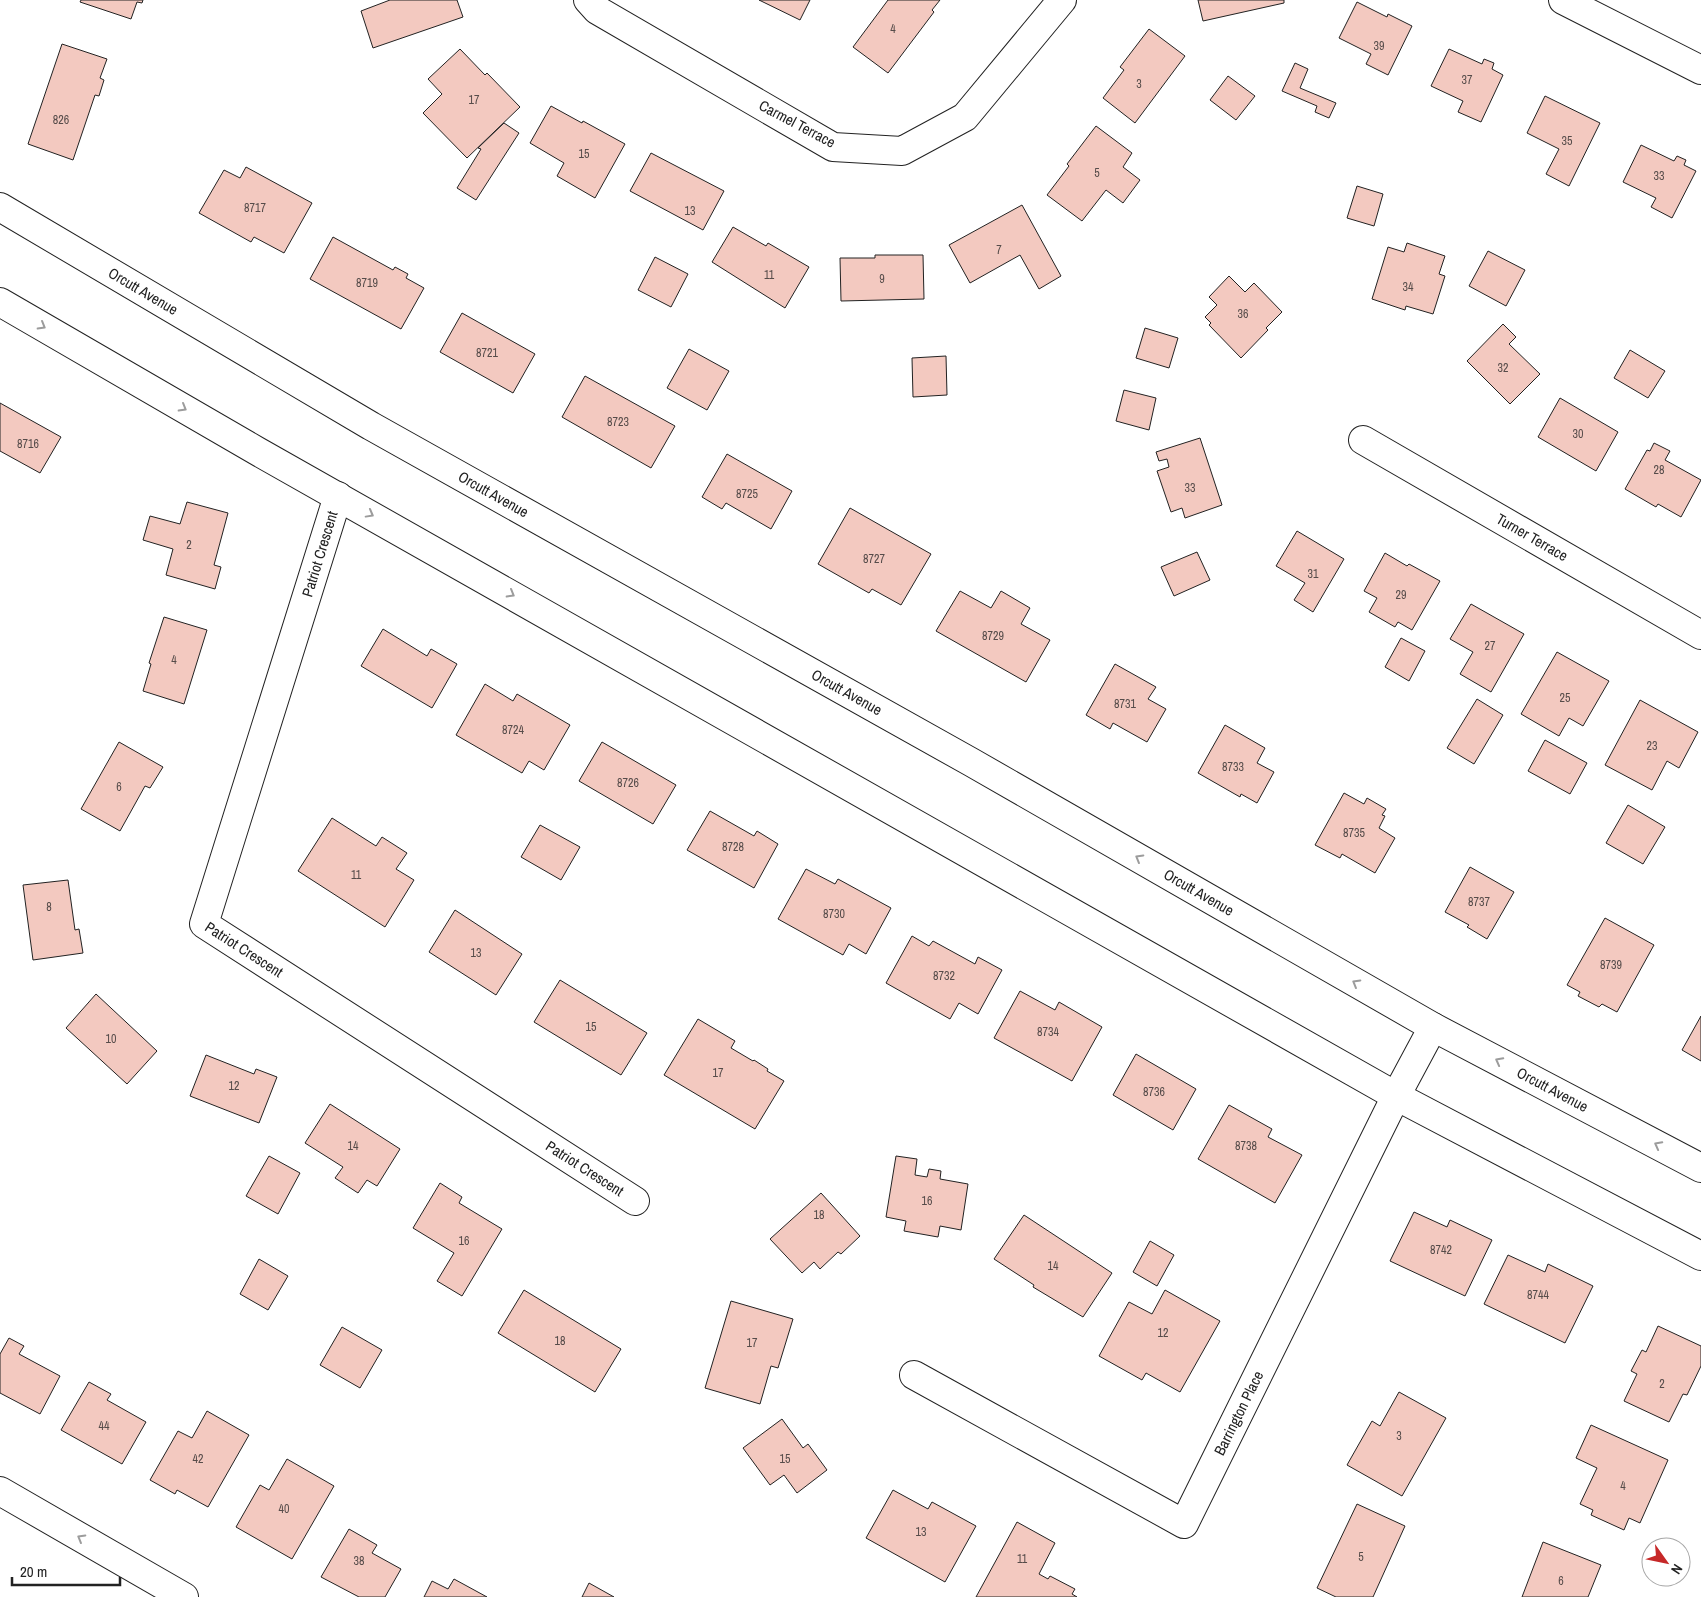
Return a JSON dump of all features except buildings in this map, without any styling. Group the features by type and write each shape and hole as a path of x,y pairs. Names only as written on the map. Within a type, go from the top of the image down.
{"main road":[{"name":"Carmel Terrace","path":"588,0 598,10 833,147 902,151 965,117 1062,0"},
{"path":"1563,0 1701,70"},
{"name":"Orcutt Avenue","path":"0,207 371,426 971,762 1433,1027 1701,1168"},
{"path":"0,302 257,451 1396,1096 1701,1256"},
{"name":"Turner Terrace","path":"1363,440 1701,635"},
{"name":"Patriot Crescent","path":"338,496 204,924 635,1202"},
{"name":"Barrington Place","path":"914,1375 1184,1524 1396,1096 1433,1027"},
{"path":"0,1491 184,1597"}]}
